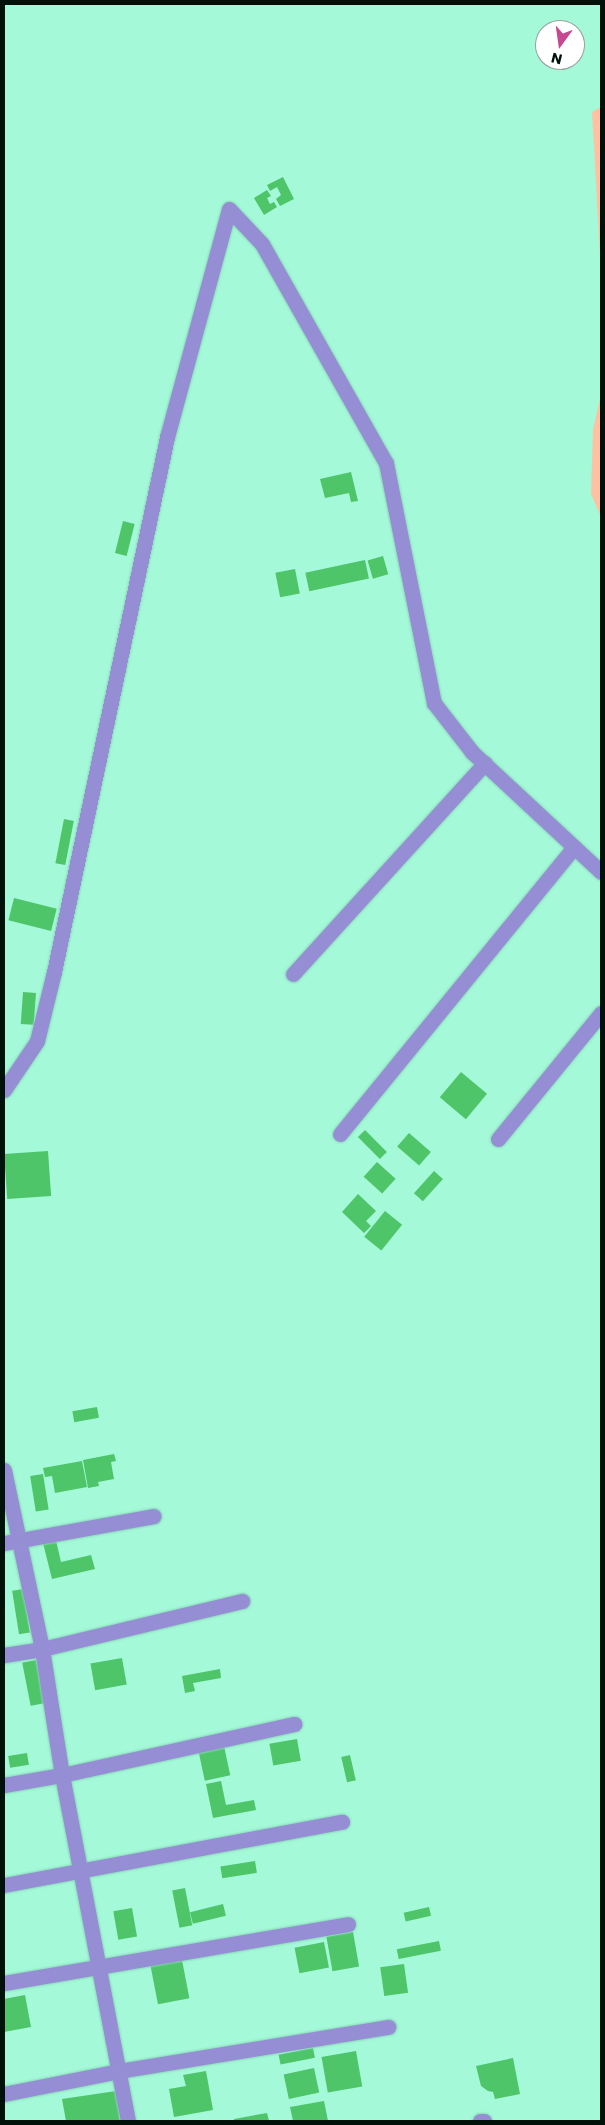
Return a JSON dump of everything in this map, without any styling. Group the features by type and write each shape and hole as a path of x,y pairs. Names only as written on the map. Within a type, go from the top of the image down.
{"street":[{"path":"4,1090 37,1041 54,972 167,437 229,209 262,244 386,463 434,703 472,752 601,872"},
{"path":"293,974 485,763"},
{"path":"340,1134 574,847"},
{"path":"498,1139 601,1013"},
{"path":"4,1470 10,1541 42,1649 62,1775 128,2121"},
{"path":"10,1541 154,1516"},
{"path":"4,1656 42,1649 242,1601"},
{"path":"4,1785 62,1775 294,1724"},
{"path":"4,1885 342,1822"},
{"path":"4,1982 348,1924"},
{"path":"4,2094 119,2071 388,2027"}],"shaded area":[{"path":"601,107 601,273 592,112"},
{"path":"601,395 601,517 591,494 593,429"}],"building":[{"path":"283,177 294,199 280,206 276,199 281,195 277,187 270,191 267,185"},
{"path":"267,190 271,196 267,198 270,204 274,202 277,207 264,215 254,198"},
{"path":"351,472 358,501 351,502 349,493 325,498 320,479"},
{"path":"123,521 135,524 127,556 115,553"},
{"path":"383,556 388,574 373,579 368,560"},
{"path":"365,560 369,579 309,591 305,573"},
{"path":"295,569 300,594 280,597 275,573"},
{"path":"64,819 74,821 65,865 55,863"},
{"path":"14,898 57,909 51,931 8,920"},
{"path":"23,992 36,993 34,1025 21,1024"},
{"path":"461,1072 487,1094 466,1119 440,1097"},
{"path":"365,1130 387,1152 380,1159 358,1137"},
{"path":"409,1133 431,1152 419,1166 397,1147"},
{"path":"48,1151 51,1196 7,1199 4,1154"},
{"path":"377,1162 396,1179 382,1194 364,1177"},
{"path":"434,1171 443,1179 423,1201 414,1193"},
{"path":"358,1194 376,1211 366,1221 371,1226 364,1233 342,1212"},
{"path":"385,1211 402,1225 381,1250 364,1237"},
{"path":"97,1407 99,1418 74,1422 72,1411"},
{"path":"114,1454 116,1461 111,1462 114,1479 98,1482 99,1486 88,1488 83,1460"},
{"path":"82,1461 87,1487 55,1493 52,1476 45,1477 43,1468"},
{"path":"43,1474 49,1510 36,1512 30,1476"},
{"path":"55,1536 61,1562 91,1555 95,1569 52,1579 42,1539"},
{"path":"23,1589 30,1632 19,1634 12,1591"},
{"path":"122,1658 127,1685 95,1690 90,1664"},
{"path":"36,1660 44,1703 31,1706 22,1663"},
{"path":"220,1669 221,1678 193,1683 195,1691 185,1693 182,1676"},
{"path":"297,1739 301,1761 273,1766 269,1744"},
{"path":"224,1746 230,1775 205,1781 199,1751"},
{"path":"27,1753 29,1765 10,1768 8,1756"},
{"path":"350,1755 356,1780 347,1782 341,1757"},
{"path":"221,1781 226,1805 254,1800 256,1810 213,1818 206,1784"},
{"path":"255,1861 257,1873 222,1878 220,1866"},
{"path":"185,1888 192,1925 179,1928 172,1890"},
{"path":"223,1904 226,1916 193,1924 190,1912"},
{"path":"429,1907 431,1916 406,1922 404,1913"},
{"path":"132,1908 137,1937 118,1940 113,1911"},
{"path":"353,1932 359,1966 332,1971 326,1937"},
{"path":"439,1941 441,1951 399,1959 397,1949"},
{"path":"324,1942 329,1968 300,1973 295,1948"},
{"path":"181,1955 189,1998 158,2004 150,1961"},
{"path":"404,1964 408,1993 384,1996 380,1967"},
{"path":"25,1995 31,2027 4,2032 4,1999"},
{"path":"313,2048 315,2058 281,2064 279,2055"},
{"path":"356,2051 362,2086 328,2093 322,2057"},
{"path":"513,2058 520,2094 495,2099 493,2092 481,2086 476,2066"},
{"path":"314,2068 319,2092 289,2099 284,2074"},
{"path":"206,2071 213,2110 174,2117 169,2089 186,2086 183,2075"},
{"path":"116,2091 120,2121 66,2121 62,2099"},
{"path":"324,2101 328,2121 293,2121 290,2107"},
{"path":"267,2113 269,2121 234,2121 234,2119"}]}
